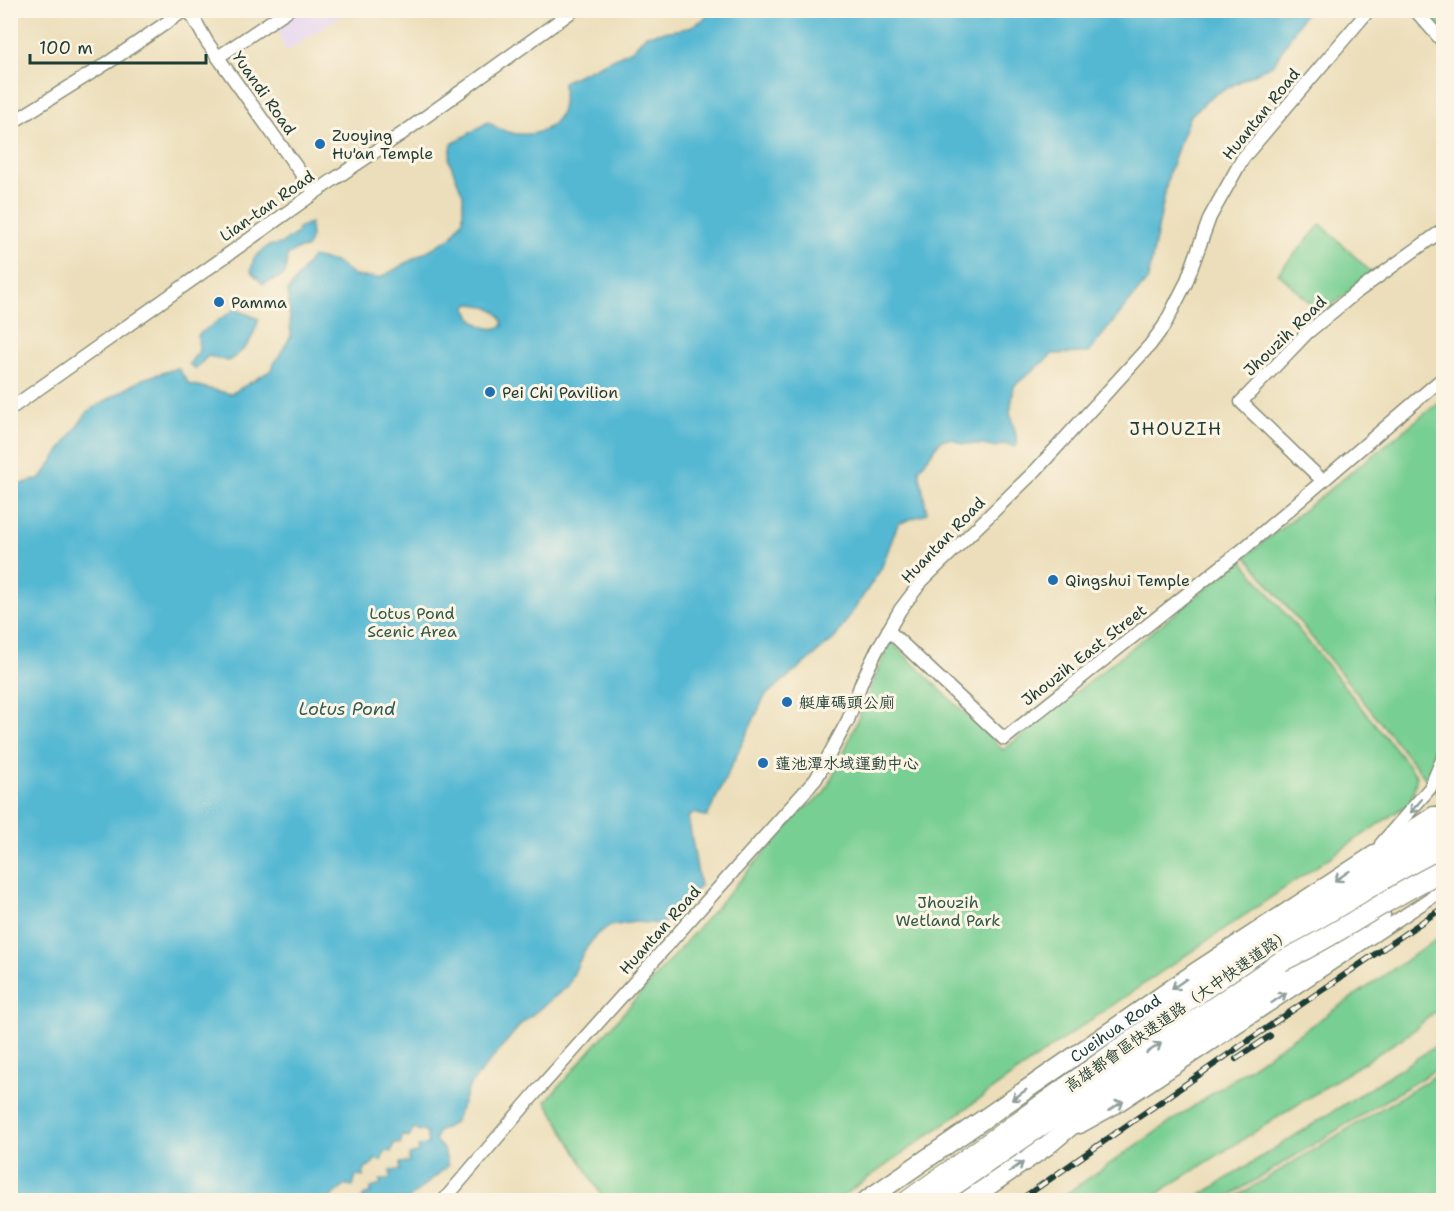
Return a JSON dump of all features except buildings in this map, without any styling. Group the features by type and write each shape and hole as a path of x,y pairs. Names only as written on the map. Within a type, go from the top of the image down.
{"highway":[{"name":"高雄都會區快速道路（大中快速道路）","path":"909,1200 1209,986 1398,856 1443,816"},
{"name":"高雄都會區快速道路（大中快速道路）","path":"933,1200 1282,961 1312,935 1412,870 1443,842"},
{"path":"1282,961 1316,945 1443,870"}],"main road":[{"name":"Cueihua Road","path":"867,1200 1199,970 1443,810"},
{"path":"968,1200 1047,1145 1102,1100 1406,899 1443,862"}],"street":[{"name":"Yuandi Road","path":"187,10 207,42 315,193"},
{"path":"10,124 187,10"},
{"path":"218,57 288,10"},
{"name":"Lian-tan Road","path":"10,409 403,133 573,10"},
{"name":"Huantan Road","path":"444,1200 538,1090 816,779 848,720 862,681 888,630 922,581 1036,470 1150,345 1164,326 1186,282 1210,217 1242,159 1369,10"},
{"path":"1414,10 1443,43"},
{"name":"Jhouzih Road","path":"1323,481 1242,402 1307,333 1353,295 1443,229"},
{"name":"Jhouzih East Street","path":"888,630 1004,739 1241,551 1443,377"},
{"name":"Cueihua Road","path":"1366,860 1430,789 1443,755"},
{"path":"1047,1145 1116,1107 1443,889"}],"shaded area":[{"path":"272,10 349,11 286,52"}],"green space":[{"path":"1423,11 1443,11 1443,33"},
{"path":"1321,224 1373,274 1321,313 1278,273"},
{"path":"1443,399 1443,790 1438,794 1246,556"},
{"name":"Jhouzih Wetland Park","path":"1242,560 1417,776 1411,802 1079,1028 837,1200 604,1200 546,1101 800,812 823,795 842,757 890,641 1003,750"},
{"path":"1443,935 1443,1005 1409,1034 1147,1200 1057,1200"},
{"path":"1443,1039 1443,1065 1223,1200 1193,1200 1430,1050"},
{"path":"1443,1071 1443,1200 1231,1200"}],"water":[{"name":"Lotus Pond","path":"1054,10 1067,16 1079,10 1306,11 1274,64 1212,96 1189,117 1169,173 1148,279 1088,353 1053,354 1014,386 1010,413 1018,443 1015,447 1005,444 995,447 962,444 953,439 941,440 919,470 927,513 898,524 881,569 835,638 765,696 707,817 695,813 688,817 700,886 662,924 635,922 610,926 597,934 584,951 568,986 522,1023 470,1085 455,1122 438,1132 435,1140 444,1150 448,1166 407,1200 362,1200 363,1196 371,1193 371,1188 381,1185 380,1180 391,1178 390,1171 400,1170 400,1163 409,1162 409,1155 419,1152 418,1147 428,1144 426,1132 413,1129 409,1137 403,1135 400,1144 394,1143 391,1152 385,1151 381,1161 375,1159 373,1164 365,1168 363,1177 356,1176 353,1186 346,1185 327,1200 11,1200 11,487 41,478 88,411 143,379 178,368 189,384 231,394 270,371 291,336 288,291 312,257 335,262 356,276 380,278 452,237 463,219 463,195 449,160 452,144 488,122 516,134 536,133 545,129 562,112 563,82 632,50 646,35 688,28 705,19 710,11","holes":["468,305 488,307 497,313 503,326 486,328 472,318 466,309"]},
{"path":"310,223 311,237 307,248 298,249 287,256 285,275 263,284 251,271 254,258 268,246 281,244 297,233 298,228"},
{"path":"235,309 259,319 248,344 228,361 208,356 195,369 189,364 199,351 198,335"}],"railway":[{"path":"1020,1200 1444,907"},
{"path":"1236,1059 1270,1036"}],"place":[{"name":"Zuoying Hu'an Temple","path":"320,144"},
{"name":"Pamma","path":"219,302"},
{"name":"Pei Chi Pavilion","path":"490,392"},
{"name":"Qingshui Temple","path":"1053,580"},
{"name":"艇庫碼頭公廁","path":"787,702"},
{"name":"蓮池潭水域運動中心","path":"763,763"}],"district":[{"name":"JHOUZIH","path":"1176,429"}],"park label":[{"name":"Lotus Pond Scenic Area","path":"412,622"}]}
